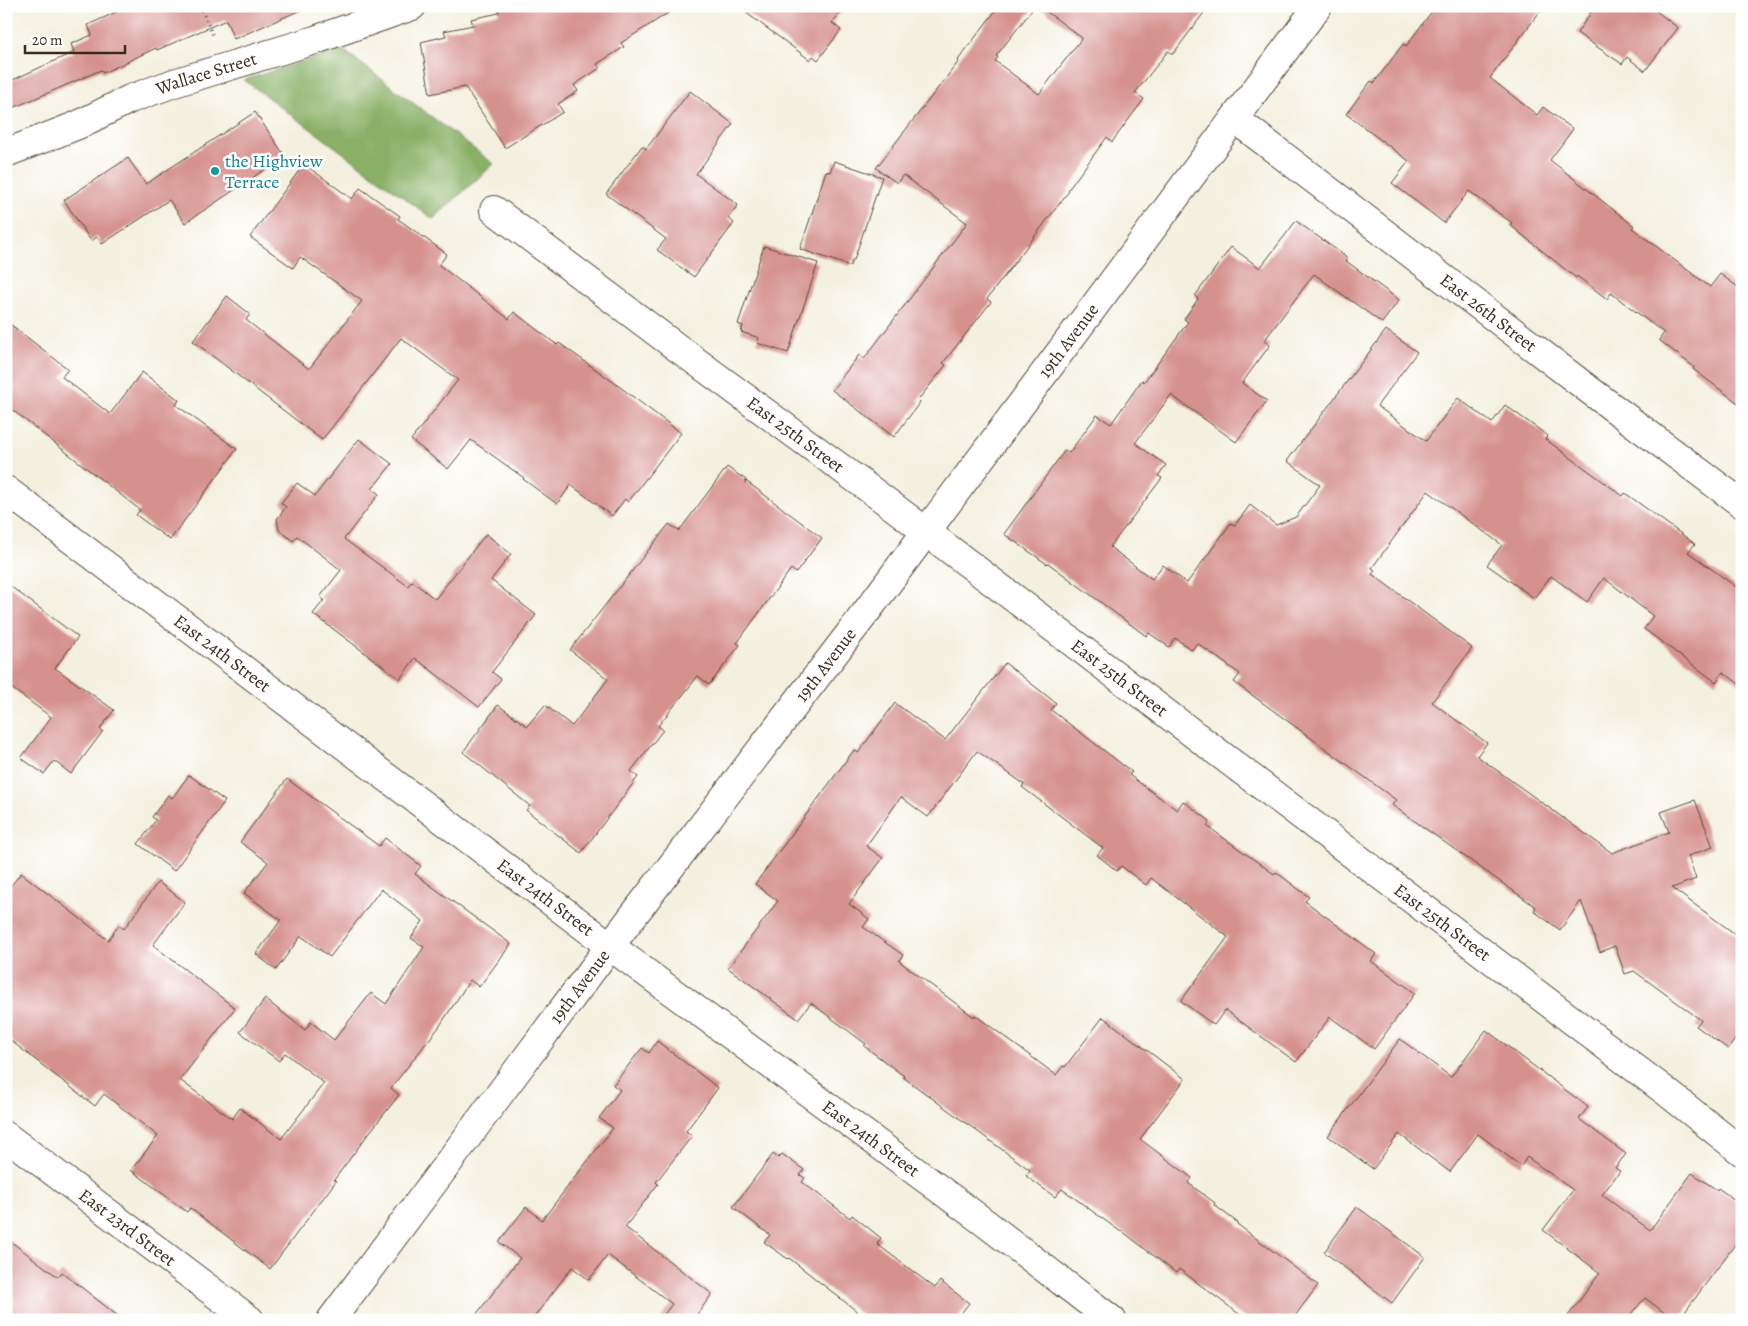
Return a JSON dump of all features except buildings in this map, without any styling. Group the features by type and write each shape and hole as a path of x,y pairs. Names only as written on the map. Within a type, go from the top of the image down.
{"street":[{"name":"Wallace Street","path":"6,153 78,126 130,99 174,83 315,40 412,6"},
{"name":"19th Avenue","path":"331,1320 610,946 870,607 1318,6"},
{"name":"East 26th Street","path":"1235,119 1592,392 1742,504"},
{"name":"East 25th Street","path":"494,210 926,532 1664,1090 1742,1152"},
{"name":"East 24th Street","path":"6,490 610,946 976,1216 1112,1320"},
{"name":"East 23rd Street","path":"6,1136 250,1320"}],"path":[{"path":"200,6 214,39"}],"green space":[{"path":"342,49 494,164 433,219 244,80"}],"place":[{"name":"the Highview Terrace","path":"215,171"}]}
